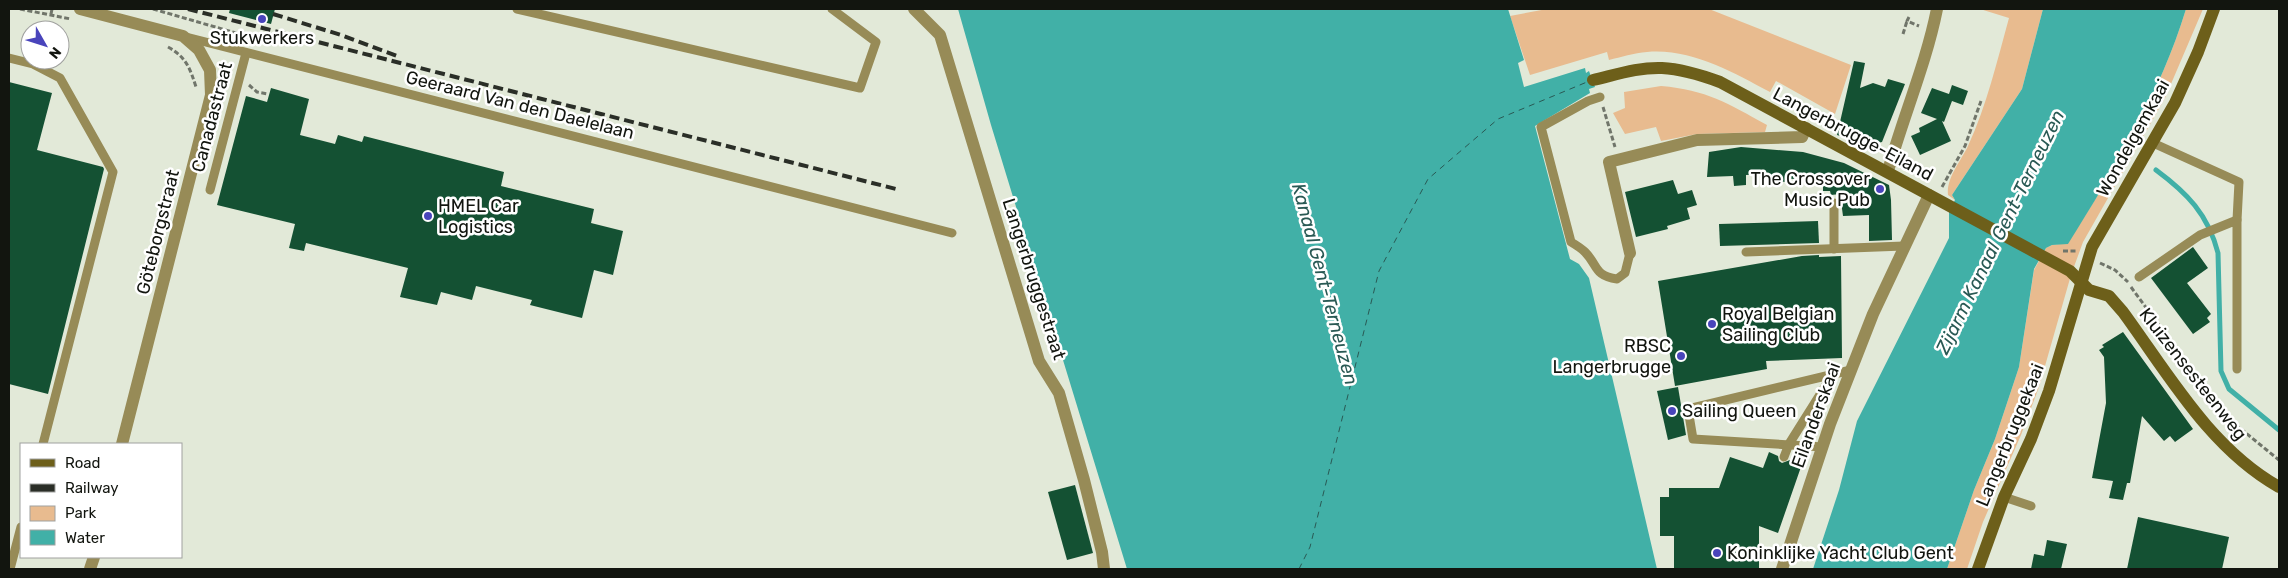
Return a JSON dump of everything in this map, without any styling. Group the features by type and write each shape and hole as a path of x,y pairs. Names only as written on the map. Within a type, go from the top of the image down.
{"main road":[{"name":"Wondelgemkaai","path":"2080,283 2092,247 2153,143 2174,103 2198,52 2214,9"},
{"name":"Langerbrugge-Eiland","path":"1593,80 1630,71 1662,68 1694,73 1720,82 2042,255 2070,271 2080,283"},
{"name":"Kluizensesteenweg","path":"2080,283 2090,290 2109,296 2124,312 2216,437 2233,454 2264,479 2279,487"},
{"name":"Langerbruggekaai","path":"1978,569 2004,496 2031,439 2049,391 2080,283"}],"street":[{"name":"Langerbruggestraat","path":"914,9 940,35 1039,361 1059,393 1084,480 1102,552 1104,569"},
{"path":"1888,171 1900,126 1918,80 1937,9"},
{"name":"Geeraard Van den Daelelaan","path":"79,15 183,36"},
{"name":"Göteborgstraat","path":"122,443 211,95 210,70 199,50 183,36"},
{"path":"1630,253 1609,162 1698,140 1802,138 1806,128"},
{"name":"Eilanderskaai","path":"1782,569 1822,447 1873,314 1904,246 1932,196"}],"lane":[{"path":"517,9 860,88 876,42 832,9"},
{"name":"Geeraard Van den Daelelaan","path":"183,36 952,233"},
{"name":"Canadastraat","path":"210,190 246,53"},
{"path":"9,58 33,64 60,78 114,172 43,443"},
{"path":"1600,97 1588,101 1541,127 1571,242 1585,252 1593,266 1608,278 1618,279 1625,273 1630,253"},
{"path":"2153,143 2239,182 2237,220 2237,369"},
{"path":"1834,203 1834,249"},
{"path":"2139,277 2200,235 2237,220"},
{"path":"1746,252 1904,246"},
{"path":"1822,447 1693,439 1688,409 1851,370"},
{"path":"1784,457 1789,444 1833,374"},
{"path":"2004,496 2031,506"},
{"path":"10,569 20,531"}],"path":[{"path":"20,9 51,14 79,15"},
{"path":"51,14 52,9"},
{"path":"1903,34 1907,21"},
{"path":"161,44 176,52 190,66 196,90"},
{"path":"1600,97 1610,131"},
{"path":"1932,196 1964,146 1981,101"},
{"path":"2089,257 2115,270 2128,282 2225,416 2279,460"}],"green space":[{"path":"1547,9 1709,9 1851,65 1835,114 1776,81 1770,92 1711,63 1679,54 1647,52 1609,60 1607,52 1530,75 1510,16"},
{"path":"1980,9 2043,9 2022,89 1952,195 1955,200 1948,195 1949,182 1968,146 1981,115 2009,18"},
{"path":"2186,9 2203,9 2165,98 2083,242 2071,275 2039,387 2021,435 1983,522 1967,569 1947,569 1974,490 1995,439 2019,367 2034,270 2046,248 2052,245 2068,243 2103,187 2150,101"},
{"path":"1661,86 1704,94 1716,99 1767,125 1765,132 1697,134 1661,141 1656,127 1625,134 1613,113 1625,108 1624,92"}],"water":[{"name":"Kanaal Gent-Terneuzen","path":"958,9 1508,9 1524,60 1518,63 1524,87 1585,68 1586,73 1589,71 1595,87 1589,89 1590,93 1535,126 1570,259 1579,264 1589,278 1657,569 1127,569 991,125"},
{"name":"Zijarm Kanaal Gent-Terneuzen","path":"2043,9 2186,9 2150,101 2103,188 2068,244 2052,245 2046,248 2034,269 2019,367 1995,439 1974,490 1947,569 1813,569 1839,490 1857,421 1949,238 1949,211 1955,200 1952,195 2022,89"}],"building":[{"name":"Stukwerkers","path":"230,9 275,9 271,24 229,13"},
{"path":"1854,61 1865,63 1860,88 1873,83 1885,87 1888,79 1905,84 1882,142 1870,145 1837,135"},
{"path":"9,82 52,93 37,150 103,167 104,169 48,394 9,384"},
{"path":"1952,85 1968,91 1963,105 1952,101 1944,122 1942,121 1951,141 1920,155 1911,136 1920,132 1919,128 1937,119 1921,113 1932,88 1949,94"},
{"name":"HMEL Car Logistics","path":"271,88 309,99 300,135 335,144 338,135 362,142 364,136 504,172 501,186 594,209 591,223 623,231 613,275 594,270 582,318 530,305 532,300 476,286 472,300 441,292 437,305 400,297 408,268 306,243 304,251 289,248 295,224 217,205 246,96 267,102"},
{"path":"1741,147 1803,152 1844,163 1889,185 1892,240 1869,241 1869,215 1843,216 1840,194 1831,195 1830,191 1823,191 1823,183 1815,183 1814,178 1790,179 1790,182 1770,181 1770,174 1746,175 1746,185 1734,186 1733,176 1707,177 1709,152"},
{"path":"1673,180 1678,194 1692,190 1697,205 1687,208 1690,219 1667,226 1668,229 1636,237 1625,192"},
{"path":"1818,221 1819,243 1720,246 1719,224"},
{"path":"2193,247 2208,268 2187,283 2211,314 2207,318 2210,322 2193,334 2151,278"},
{"path":"1819,255 1819,257 1841,256 1842,358 1766,361 1767,369 1675,386 1658,281 1802,256"},
{"path":"2123,332 2193,429 2175,442 2170,436 2164,441 2142,416 2130,483 2127,483 2123,500 2109,498 2113,481 2092,478 2106,403 2104,357 2099,350 2104,347 2102,345"},
{"name":"Sailing Queen","path":"1678,387 1686,435 1668,440 1657,391"},
{"path":"1769,452 1778,456 1779,461 1782,463 1790,460 1802,464 1778,533 1759,526 1759,569 1674,569 1674,536 1660,536 1660,497 1669,497 1669,488 1719,488 1730,457 1763,468"},
{"path":"1075,485 1093,553 1067,560 1048,492"},
{"path":"2138,517 2229,537 2222,569 2127,569"},
{"path":"2047,540 2067,544 2061,569 2031,569 2034,554 2044,556"}],"waterway":[{"path":"2120,146 2130,153"},
{"path":"2156,170 2187,196 2202,216 2214,239 2218,253 2221,371 2229,389 2279,430"}],"ferry route":[{"path":"1299,569 1310,547 1379,271 1428,179 1498,119 1587,82"}],"railway":[{"path":"188,9 900,190"},
{"path":"273,14 341,35 397,56"}],"place":[{"name":"Stukwerkers","path":"262,19"},
{"name":"The Crossover Music Pub","path":"1880,189"},
{"name":"HMEL Car Logistics","path":"428,216"},
{"name":"Royal Belgian Sailing Club","path":"1712,324"},
{"name":"RBSC Langerbrugge","path":"1681,356"},
{"name":"Sailing Queen","path":"1672,411"},
{"name":"Koninklijke Yacht Club Gent","path":"1717,553"}]}
